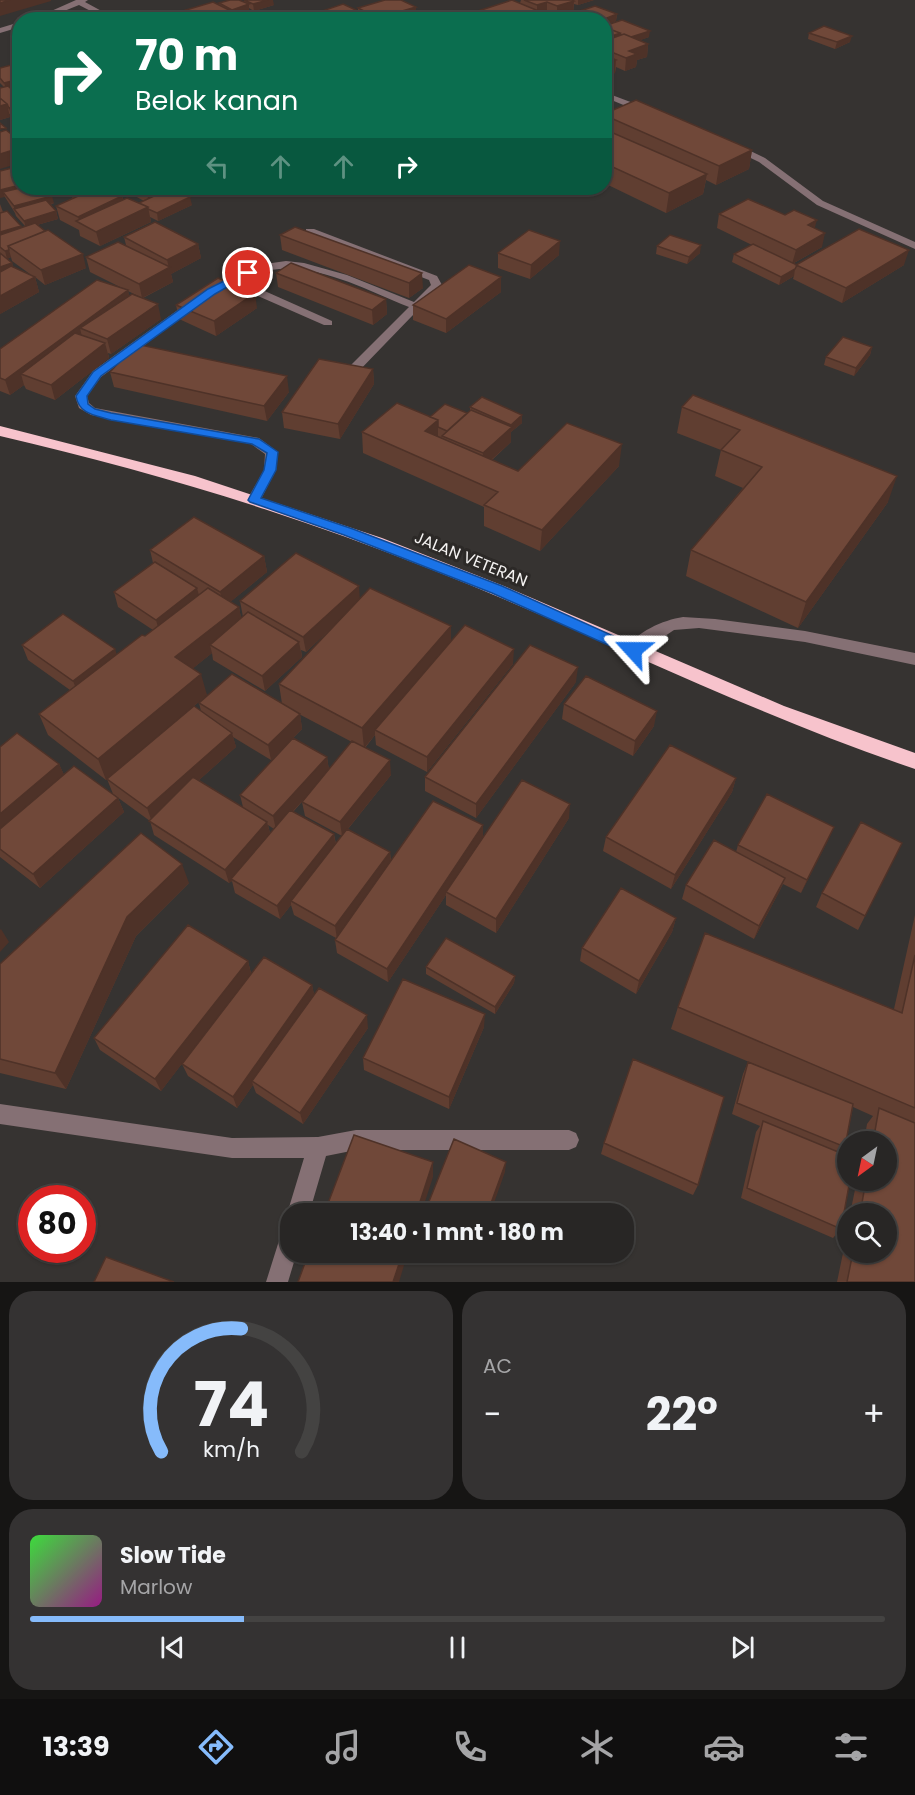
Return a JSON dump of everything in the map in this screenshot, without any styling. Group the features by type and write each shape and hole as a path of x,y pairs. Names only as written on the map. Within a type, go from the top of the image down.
{"highway":[{"name":"JALAN VETERAN","path":"0,431 104,455 202,482 349,532 487,585 780,712 915,760"}],"street":[{"path":"54,12 81,1 101,12"},
{"path":"612,97 655,115"},
{"path":"721,140 762,160 820,203 915,246"},
{"path":"310,231 433,278 437,285 351,372"},
{"path":"254,500 270,470 273,452 255,441 91,411 83,405 81,396 97,374 211,291 231,280 270,265 306,266 416,306"},
{"path":"231,280 328,323"},
{"path":"633,650 660,629 675,624 696,622 785,633 877,649 915,659"},
{"path":"0,1114 232,1148 318,1147 356,1140 569,1140"},
{"path":"301,1203 318,1147"},
{"path":"277,1282 283,1263"}],"building":[{"path":"239,0 249,4 232,10 219,3"},
{"path":"244,0 268,0 253,4"},
{"path":"385,0 401,0 416,7 399,12 366,12 358,8"},
{"path":"512,0 541,12 475,12"},
{"path":"524,0 574,1 557,6 547,2 537,5"},
{"path":"213,2 229,10 190,12 186,10"},
{"path":"343,4 358,12 329,12 325,10"},
{"path":"595,6 612,12 577,12"},
{"path":"565,9 572,12 556,12"},
{"path":"622,20 650,31 631,37 621,35 612,30 612,23"},
{"path":"824,26 852,36 837,42 809,33"},
{"path":"612,30 620,33 612,36"},
{"path":"624,34 648,44 629,51 637,54 626,58 612,52 612,38"},
{"path":"12,65 12,81 4,83 0,78 0,68"},
{"path":"8,86 12,90 12,107 9,108 0,98 0,88"},
{"path":"0,98 7,104 0,106"},
{"path":"636,100 752,150 719,166 612,119 612,110"},
{"path":"6,130 12,135 12,150 0,154 0,132"},
{"path":"612,132 707,174 669,193 612,167"},
{"path":"12,168 12,187 0,190 0,171"},
{"path":"12,190 12,195 52,196 14,206 3,192"},
{"path":"80,195 122,196 78,217 56,206"},
{"path":"156,195 190,197 157,213 139,203"},
{"path":"127,198 148,207 96,232 76,221"},
{"path":"748,199 785,215 794,210 817,220 808,225 825,233 796,250 719,214"},
{"path":"46,200 56,211 24,221 14,209"},
{"path":"7,211 21,226 0,232 0,213"},
{"path":"155,222 198,244 167,260 124,237"},
{"path":"35,223 45,231 8,246 9,250 5,251 0,247 0,235"},
{"path":"295,227 422,273 409,283 280,235"},
{"path":"859,229 909,250 846,288 796,265"},
{"path":"48,230 83,254 41,270 8,246"},
{"path":"529,230 560,241 531,265 498,253"},
{"path":"670,235 701,245 689,257 657,246"},
{"path":"118,242 170,267 139,284 86,257"},
{"path":"753,244 797,265 795,269 781,277 734,254"},
{"path":"0,253 12,263 0,267"},
{"path":"291,263 386,299 372,310 276,273"},
{"path":"469,265 501,277 446,319 413,305"},
{"path":"11,266 35,277 0,296 0,272"},
{"path":"218,278 255,293 214,321 176,305"},
{"path":"97,280 128,290 5,380 0,378 0,349"},
{"path":"132,294 158,304 107,339 80,328"},
{"path":"75,333 105,343 51,385 21,374"},
{"path":"843,337 872,347 856,368 826,357"},
{"path":"136,344 287,376 264,406 110,372"},
{"path":"319,359 373,369 338,424 282,412"},
{"path":"693,395 897,476 806,602 691,550 762,467 721,450 740,430 682,407"},
{"path":"482,397 522,415 511,425 470,407"},
{"path":"397,403 438,420 425,431 518,471 567,423 622,444 542,530 484,505 498,492 362,432"},
{"path":"445,404 467,413 447,431 438,427 438,420 430,417"},
{"path":"471,410 512,427 483,453 442,436"},
{"path":"194,517 264,556 220,592 150,550"},
{"path":"296,553 359,586 303,637 240,601"},
{"path":"155,562 197,588 156,620 114,592"},
{"path":"208,588 239,607 175,657 201,674 98,759 39,714 142,635 145,636"},
{"path":"370,588 451,626 362,728 279,684"},
{"path":"248,612 299,642 262,676 210,645"},
{"path":"63,614 115,649 73,681 22,645"},
{"path":"465,625 514,649 427,757 375,730"},
{"path":"530,645 578,667 476,804 425,777"},
{"path":"232,674 300,714 268,745 199,703"},
{"path":"586,676 657,711 635,741 564,704"},
{"path":"194,706 232,733 147,808 107,779"},
{"path":"17,733 59,764 0,814 0,747"},
{"path":"293,738 327,757 273,816 240,795"},
{"path":"352,741 390,760 340,822 302,802"},
{"path":"670,745 736,778 675,875 606,837"},
{"path":"74,766 118,798 33,874 0,849 0,829"},
{"path":"193,777 267,822 225,870 149,821"},
{"path":"522,780 570,804 496,919 446,892"},
{"path":"767,794 834,827 807,880 738,845"},
{"path":"433,801 483,825 387,969 335,940"},
{"path":"290,810 334,834 277,906 231,879"},
{"path":"861,822 902,843 865,916 822,893"},
{"path":"347,829 390,852 335,926 291,901"},
{"path":"141,833 182,864 127,917 55,1073 0,1059 0,964"},
{"path":"714,840 785,878 759,926 686,885"},
{"path":"621,888 676,918 639,981 582,948"},
{"path":"188,925 248,961 155,1079 94,1038"},
{"path":"705,933 902,1013 915,955 915,1108 678,1007"},
{"path":"446,938 515,976 495,1007 426,967"},
{"path":"264,957 312,985 233,1097 182,1064"},
{"path":"403,979 485,1014 449,1097 363,1058"},
{"path":"319,988 367,1015 300,1113 252,1081"},
{"path":"633,1059 724,1097 698,1185 604,1143"},
{"path":"748,1062 853,1104 848,1131 837,1131 837,1144 737,1103"},
{"path":"879,1108 915,1123 915,1282 847,1282 851,1263 897,1263 897,1203 862,1203 864,1191 897,1191 897,1131 875,1131"},
{"path":"763,1121 837,1151 837,1191 848,1191 846,1203 837,1203 837,1227 747,1188"},
{"path":"354,1135 433,1162 420,1203 328,1203"},
{"path":"454,1139 506,1162 491,1203 428,1203"},
{"path":"106,1257 174,1282 94,1282"},
{"path":"305,1263 399,1263 393,1282 298,1282"}],"route":[{"path":"248,273 211,291 97,374 81,396 83,405 91,411 111,416 255,441 273,452 270,470 254,500 349,532 497,590 633,650"}]}
